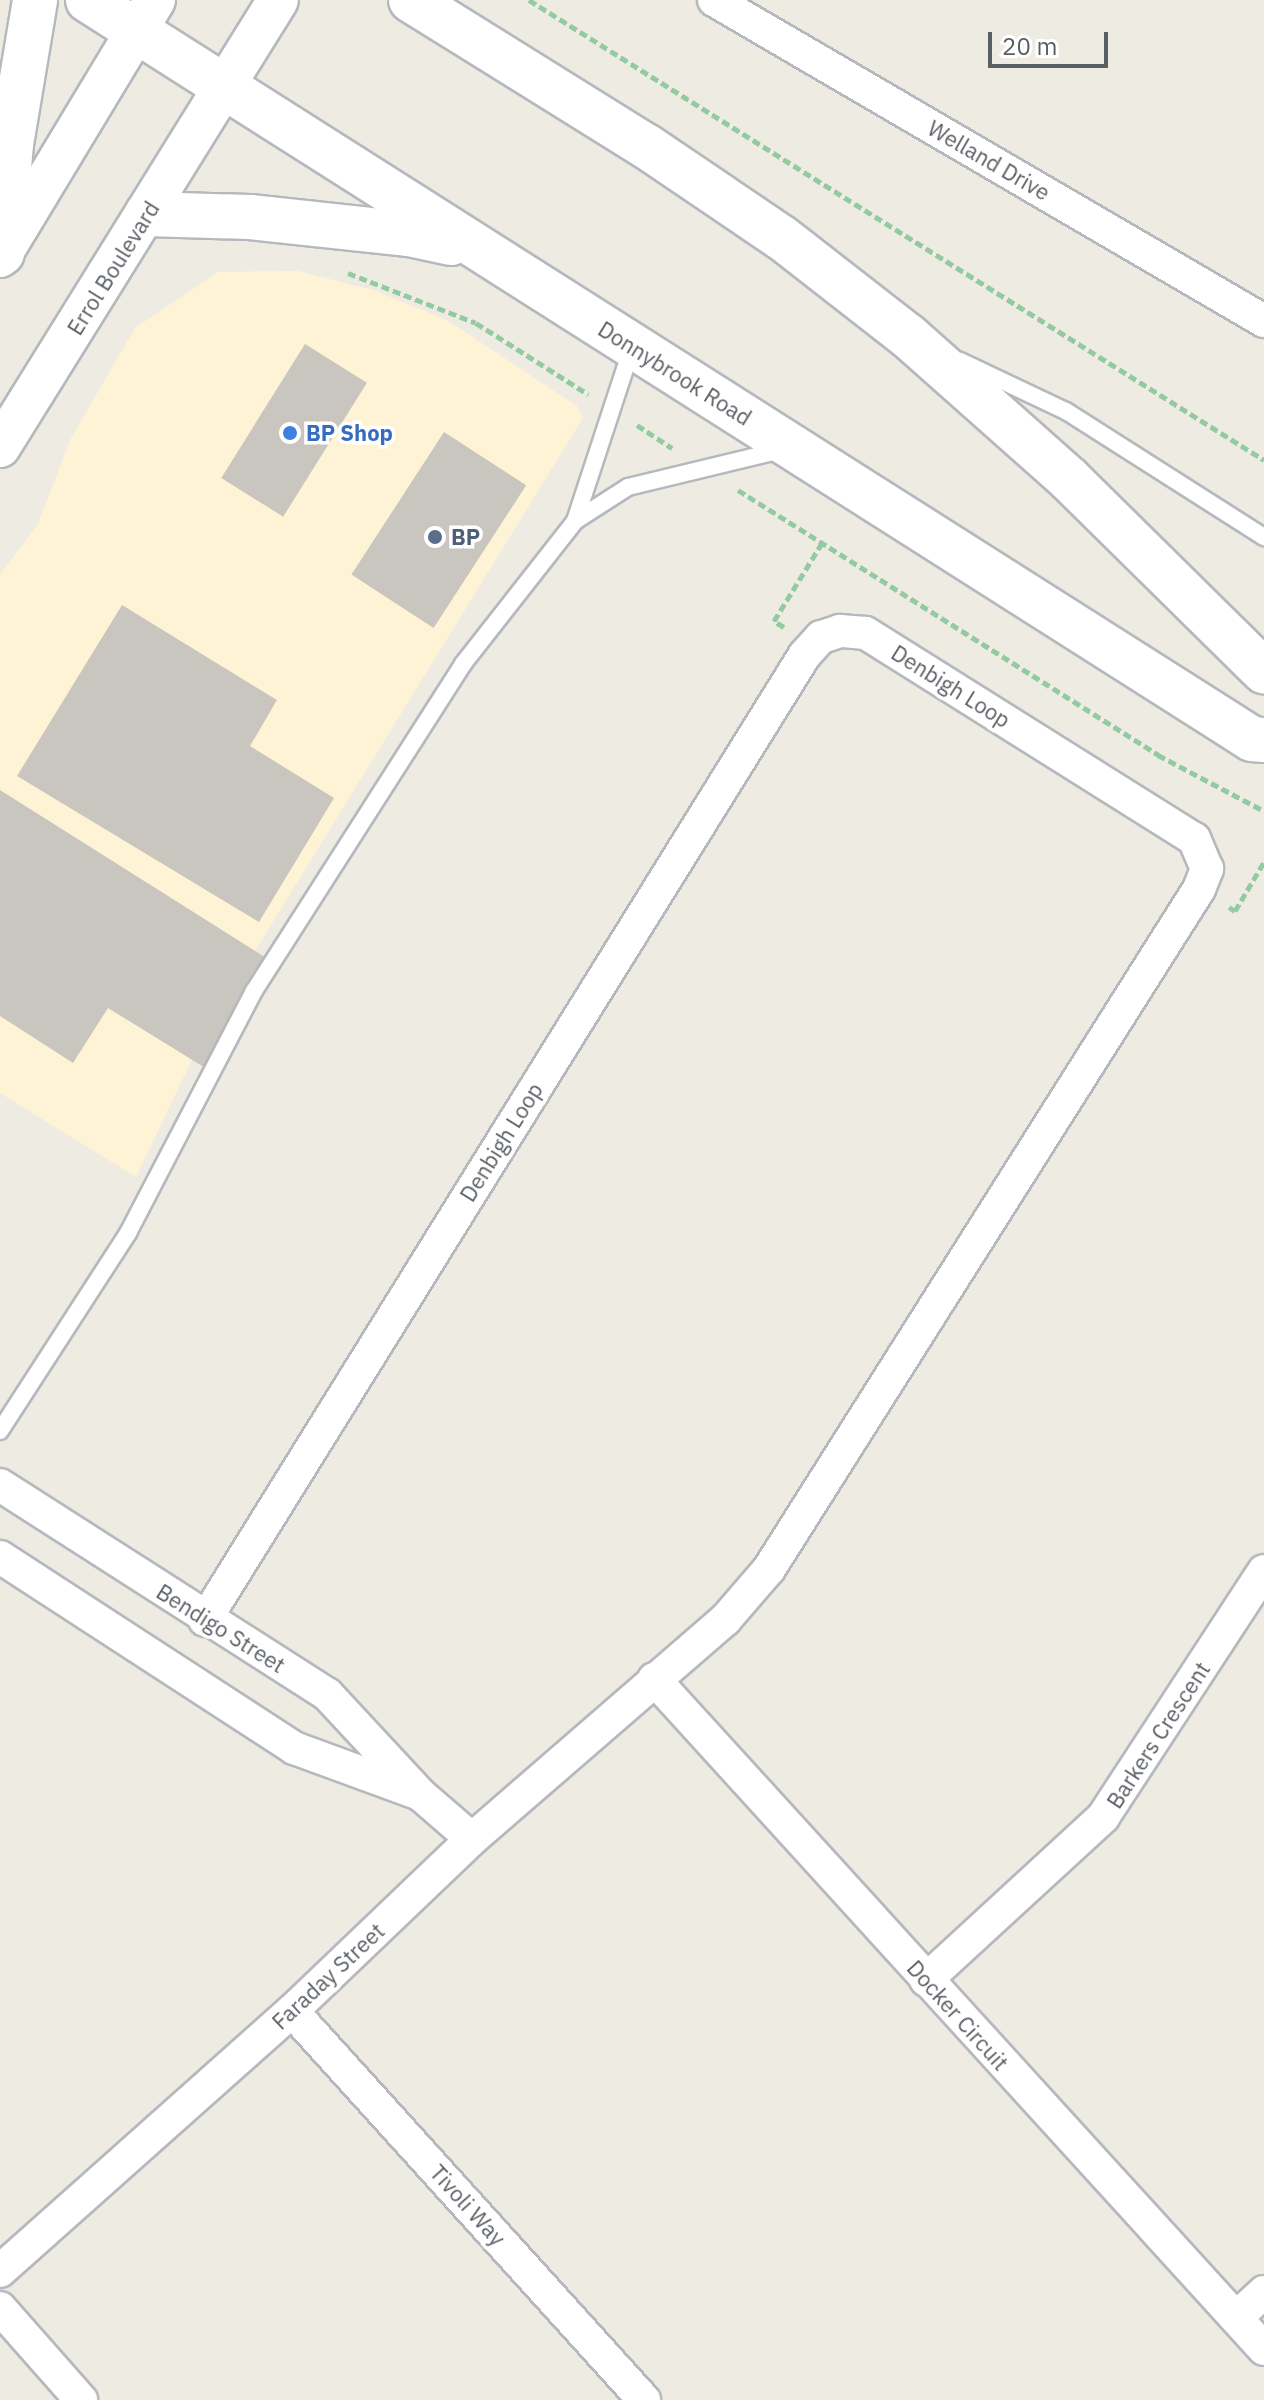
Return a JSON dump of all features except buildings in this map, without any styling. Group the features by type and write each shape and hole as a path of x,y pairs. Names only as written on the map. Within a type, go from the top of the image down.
{"main road":[{"path":"1,255 11,144 35,0"},
{"name":"Donnybrook Road","path":"88,0 146,16 224,88 1252,739 1264,740"},
{"path":"434,7 782,238 908,336 1069,479 1264,671"},
{"path":"147,214 250,217 409,234 480,250"}],"street":[{"name":"Errol Boulevard","path":"0,447 278,0"},
{"name":"Welland Drive","path":"714,0 1264,321"},
{"path":"1,255 146,16"},
{"name":"Denbigh Loop","path":"205,1620 813,645 840,631 865,633 1194,839 1207,869 814,1506 725,1620 654,1679"},
{"name":"Bendigo Street","path":"0,1485 205,1620 327,1694 421,1795 472,1839"},
{"name":"Bendigo Street","path":"0,1557 294,1748 421,1795"},
{"name":"Barkers Crescent","path":"926,1980 1103,1817 1264,1571"},
{"name":"Faraday Street","path":"0,2271 292,2011 472,1839 654,1679"},
{"name":"Docker Circuit","path":"654,1679 1264,2349"},
{"name":"Tivoli Way","path":"292,2011 644,2400"},
{"path":"1236,2318 1264,2292"},
{"path":"0,2308 81,2400"}],"lane":[{"path":"908,336 1066,411 1264,537"},
{"path":"575,521 633,347"},
{"path":"0,1431 128,1233 254,991 463,664 575,521 628,487 794,447"}],"path":[{"path":"529,0 1264,460"},
{"path":"345,272 476,323 1158,755 1264,811"},
{"path":"813,645 774,621 822,543"}],"shaded area":[{"path":"298,271 373,290 447,320 577,406 583,418 205,1032 136,1177 0,1093 0,574 38,524 70,440 135,328 218,272"}],"place":[{"name":"BP Shop","path":"290,433"},
{"name":"BP","path":"435,537"}]}
